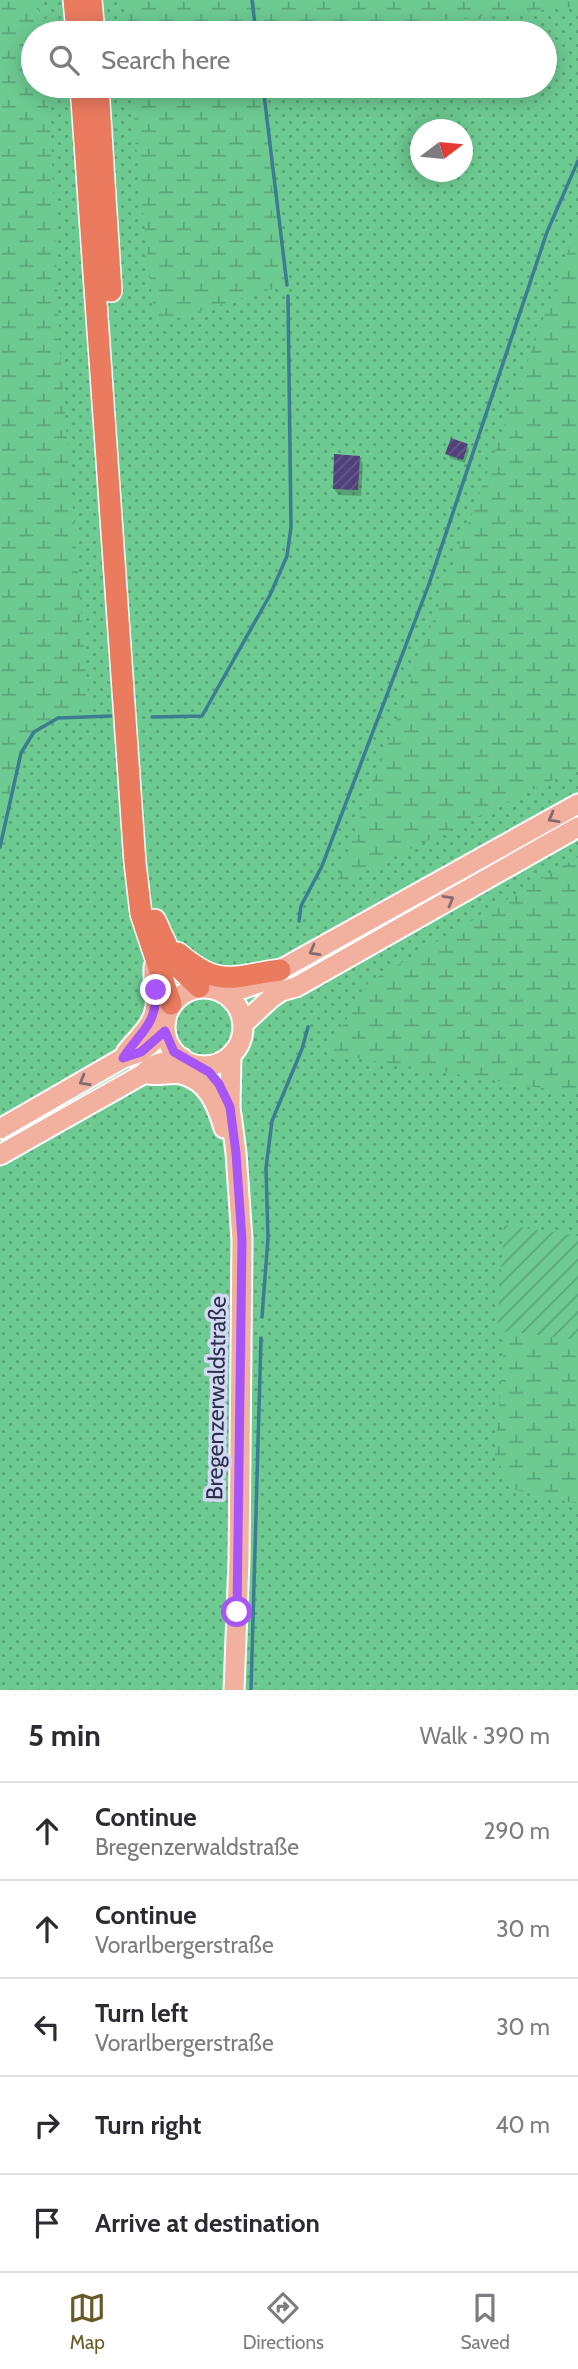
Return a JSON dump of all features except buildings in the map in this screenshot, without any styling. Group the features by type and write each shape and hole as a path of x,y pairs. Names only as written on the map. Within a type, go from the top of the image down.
{"highway":[{"path":"74,0 76,21"},
{"path":"93,0 94,21"},
{"path":"82,98 135,863 141,914 171,1004"},
{"path":"99,98 149,875 158,928 175,964 198,987"},
{"path":"158,928 179,953 211,975 237,978 280,970"}],"main road":[{"path":"228,995 270,979 280,970 578,804"},
{"path":"243,1024 281,992 296,987 578,827"},
{"path":"361,950 363,940 369,933 398,916 401,903"},
{"path":"123,1058 154,1014 155,959"},
{"path":"0,1156 143,1074 157,1063 191,1062 216,1065 231,1056 238,1047 243,1024 238,1006 228,995 211,988 198,987 179,996 171,1004 164,1022 169,1046 191,1062"},
{"path":"236,1153 243,1136 240,1091 243,1063 257,1030 296,987"},
{"path":"0,1129 123,1058 141,1052 165,1031"},
{"name":"Bregenzerwaldstraße","path":"231,1056 230,1107 242,1240 239,1560 234,1690"},
{"name":"Bregenzerwaldstraße","path":"191,1062 215,1078 230,1107"},
{"path":"143,1074 183,1074 203,1086 214,1100 236,1153"}],"green space":[{"path":"0,0 578,0 578,1690 0,1690"},
{"path":"0,0 38,0 40,21 21,21 21,98 47,98 60,351 89,707 46,723 27,741 16,767 0,841"},
{"path":"127,0 578,0 578,6 434,21 128,21"},
{"path":"133,98 264,98 285,285 155,325"},
{"path":"578,224 578,768 336,885"},
{"path":"578,857 578,1094 326,1053 369,982"},
{"path":"504,1225 578,1236 578,1340 497,1330"},
{"path":"505,1331 578,1340 578,1504 515,1490 495,1457"}],"waterway":[{"path":"252,0 255,21"},
{"path":"264,98 287,285"},
{"path":"299,921 301,906 322,866 429,584 547,232 578,161"},
{"path":"152,717 202,716 270,595 287,556 291,527 288,296"},
{"path":"0,847 21,753 34,732 58,718 111,716"},
{"path":"262,1317 268,1238 266,1168 272,1121 302,1049 308,1027"},
{"path":"251,1690 261,1338"}],"route":[{"path":"156,990 156,1005 150,1023 123,1058 135,1056 165,1031 166,1040 174,1052 187,1062 209,1072 219,1084 230,1107 236,1153 242,1240 237,1612"}]}
